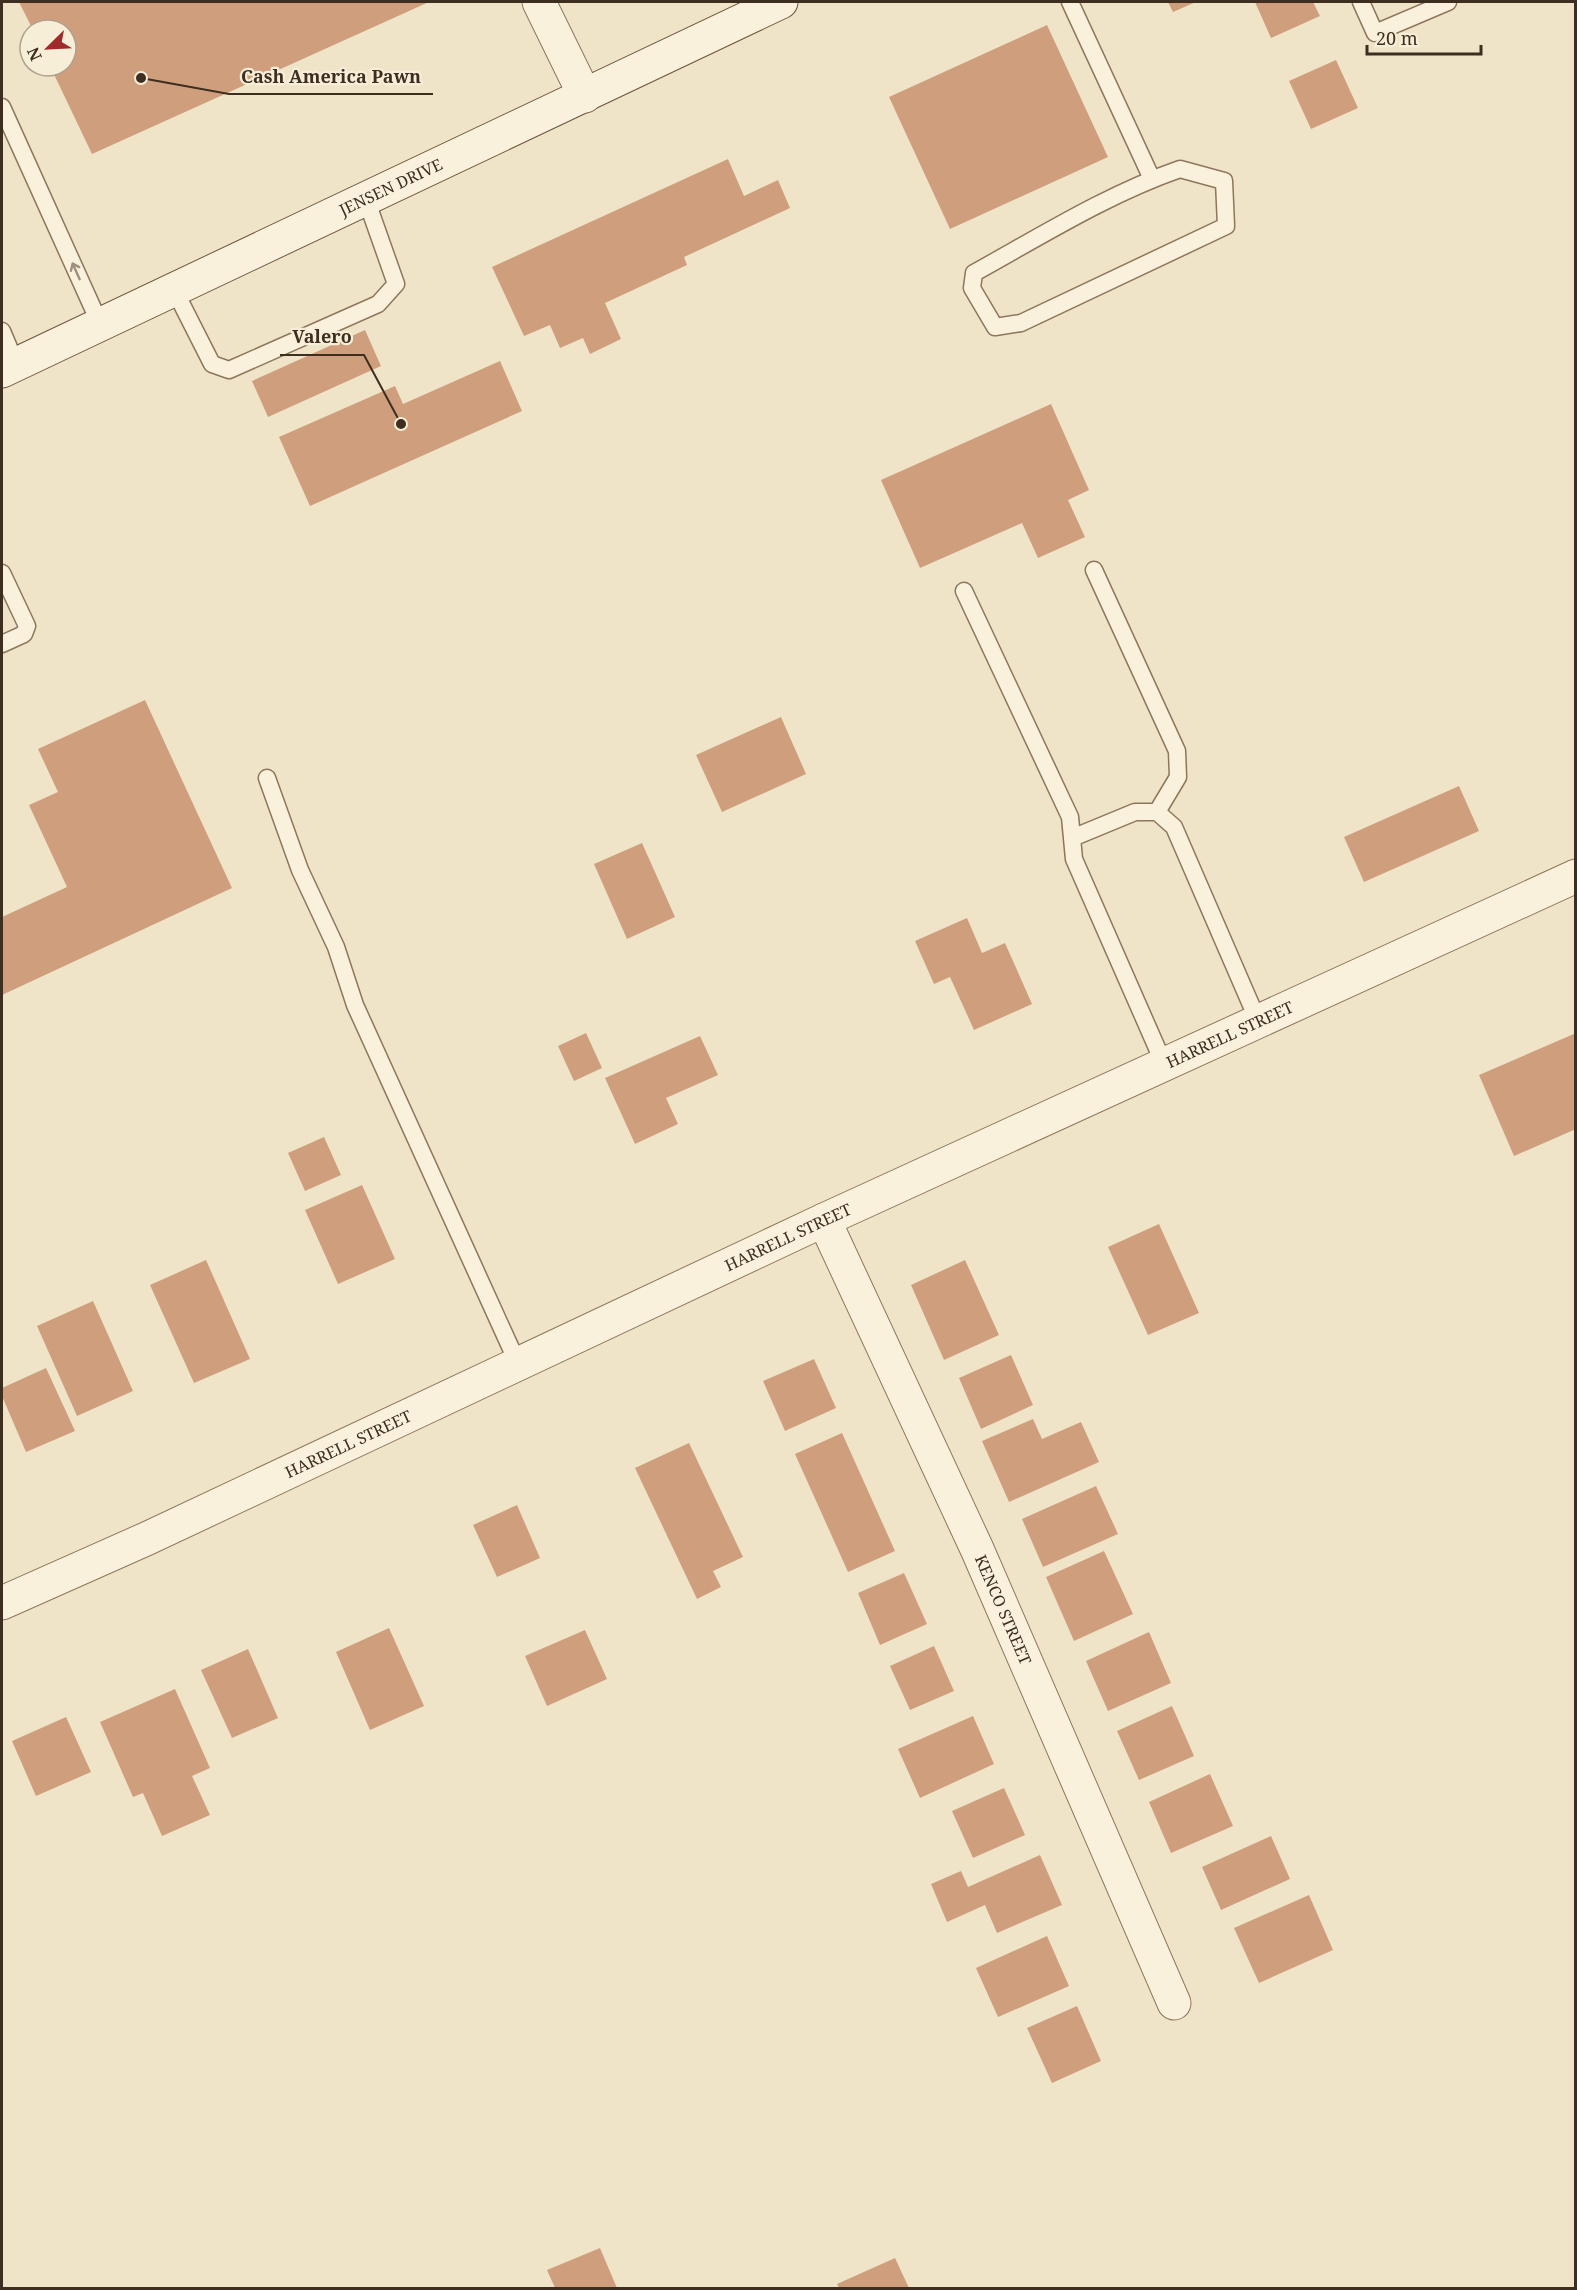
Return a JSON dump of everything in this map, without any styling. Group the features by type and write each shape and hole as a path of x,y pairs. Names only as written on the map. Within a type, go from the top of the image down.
{"street":[{"path":"539,2 585,96"},
{"name":"JENSEN DRIVE","path":"9,368 781,2"},
{"name":"HARRELL STREET","path":"2,1604 146,1539 825,1220 1575,876"},
{"name":"KENCO STREET","path":"825,1220 977,1549 1174,2003"}],"lane":[{"path":"1070,2 1152,178"},
{"path":"1361,2 1375,33 1448,2"},
{"path":"2,107 100,324"},
{"path":"1180,169 1224,181 1226,226 1021,323 995,327 972,288 974,273 1152,178 1180,169"},
{"path":"174,289 212,364 229,370 378,304 396,285 366,199"},
{"path":"2,331 9,368"},
{"path":"1094,570 1177,751 1178,777 1157,812"},
{"path":"2,573 27,626 24,634 2,644"},
{"path":"964,591 1070,817 1074,859 1138,1010 1164,1065"},
{"path":"267,778 300,870 336,947 355,1005 518,1364"},
{"path":"1072,838 1135,812 1157,812 1174,827 1258,1021"}],"building":[{"path":"19,2 429,2 92,154 56,78 78,78 78,18 27,18"},
{"path":"1168,2 1196,2 1173,12"},
{"path":"1255,2 1313,2 1320,16 1271,38"},
{"path":"1047,25 1108,157 950,229 889,97"},
{"path":"1336,60 1358,108 1311,129 1289,81"},
{"path":"728,159 744,196 778,180 790,208 684,257 687,265 605,303 621,339 590,354 583,338 560,348 550,325 524,336 492,267"},
{"path":"365,330 381,366 268,417 252,381"},
{"path":"500,361 522,411 310,506 279,437 395,386 403,404"},
{"path":"1051,404 1089,490 1068,500 1085,537 1038,558 1022,523 920,568 881,480"},
{"path":"145,700 232,888 2,995 2,917 67,887 29,805 58,792 38,749"},
{"path":"781,717 806,774 722,812 696,755"},
{"path":"1459,786 1479,831 1364,882 1344,837"},
{"path":"642,843 675,917 627,939 594,864"},
{"path":"967,918 982,953 1005,943 1032,1004 974,1030 950,977 934,984 915,941"},
{"path":"586,1033 602,1068 574,1081 558,1046"},
{"path":"1576,1033 1576,1129 1514,1156 1479,1075"},
{"path":"700,1036 718,1075 666,1098 678,1124 635,1144 605,1078"},
{"path":"324,1137 341,1175 305,1191 288,1153"},
{"path":"362,1185 395,1259 338,1284 305,1210"},
{"path":"1159,1224 1199,1313 1148,1335 1108,1247"},
{"path":"206,1260 250,1359 194,1383 150,1285"},
{"path":"965,1260 999,1335 944,1360 911,1285"},
{"path":"93,1301 133,1391 77,1416 37,1326"},
{"path":"1011,1355 1033,1405 981,1429 959,1378"},
{"path":"814,1359 836,1408 785,1431 763,1381"},
{"path":"46,1368 75,1431 26,1452 2,1396 2,1388"},
{"path":"1033,1419 1042,1439 1081,1422 1099,1462 1009,1502 982,1441"},
{"path":"842,1433 895,1551 848,1572 795,1454"},
{"path":"689,1443 743,1557 713,1571 721,1587 697,1599 635,1468"},
{"path":"1096,1486 1118,1534 1043,1567 1022,1519"},
{"path":"517,1505 540,1558 497,1577 473,1525"},
{"path":"1104,1551 1133,1614 1074,1641 1046,1577"},
{"path":"904,1573 927,1624 880,1645 858,1593"},
{"path":"389,1628 424,1706 370,1730 336,1652"},
{"path":"585,1630 607,1679 547,1706 525,1656"},
{"path":"1149,1632 1171,1683 1108,1711 1086,1661"},
{"path":"934,1646 954,1691 910,1710 890,1666"},
{"path":"248,1649 278,1718 232,1738 201,1670"},
{"path":"175,1689 210,1768 192,1776 210,1815 162,1836 143,1793 133,1797 100,1722"},
{"path":"1172,1706 1194,1756 1139,1780 1117,1731"},
{"path":"973,1716 994,1764 920,1798 898,1749"},
{"path":"66,1717 91,1772 36,1796 12,1741"},
{"path":"1210,1774 1233,1826 1171,1853 1149,1802"},
{"path":"1004,1788 1025,1835 973,1858 952,1811"},
{"path":"1271,1836 1290,1879 1221,1910 1202,1867"},
{"path":"1040,1855 1062,1905 997,1933 985,1905 947,1922 931,1884 961,1871 968,1887"},
{"path":"1309,1895 1333,1950 1259,1983 1234,1928"},
{"path":"1047,1936 1069,1986 998,2017 976,1968"},
{"path":"1077,2006 1101,2061 1052,2083 1027,2028"},
{"path":"600,2248 617,2288 555,2288 547,2270"},
{"path":"895,2258 909,2288 839,2288 837,2284"}],"place":[{"name":"Cash America Pawn","path":"141,78"},
{"name":"Valero","path":"401,424"}]}
